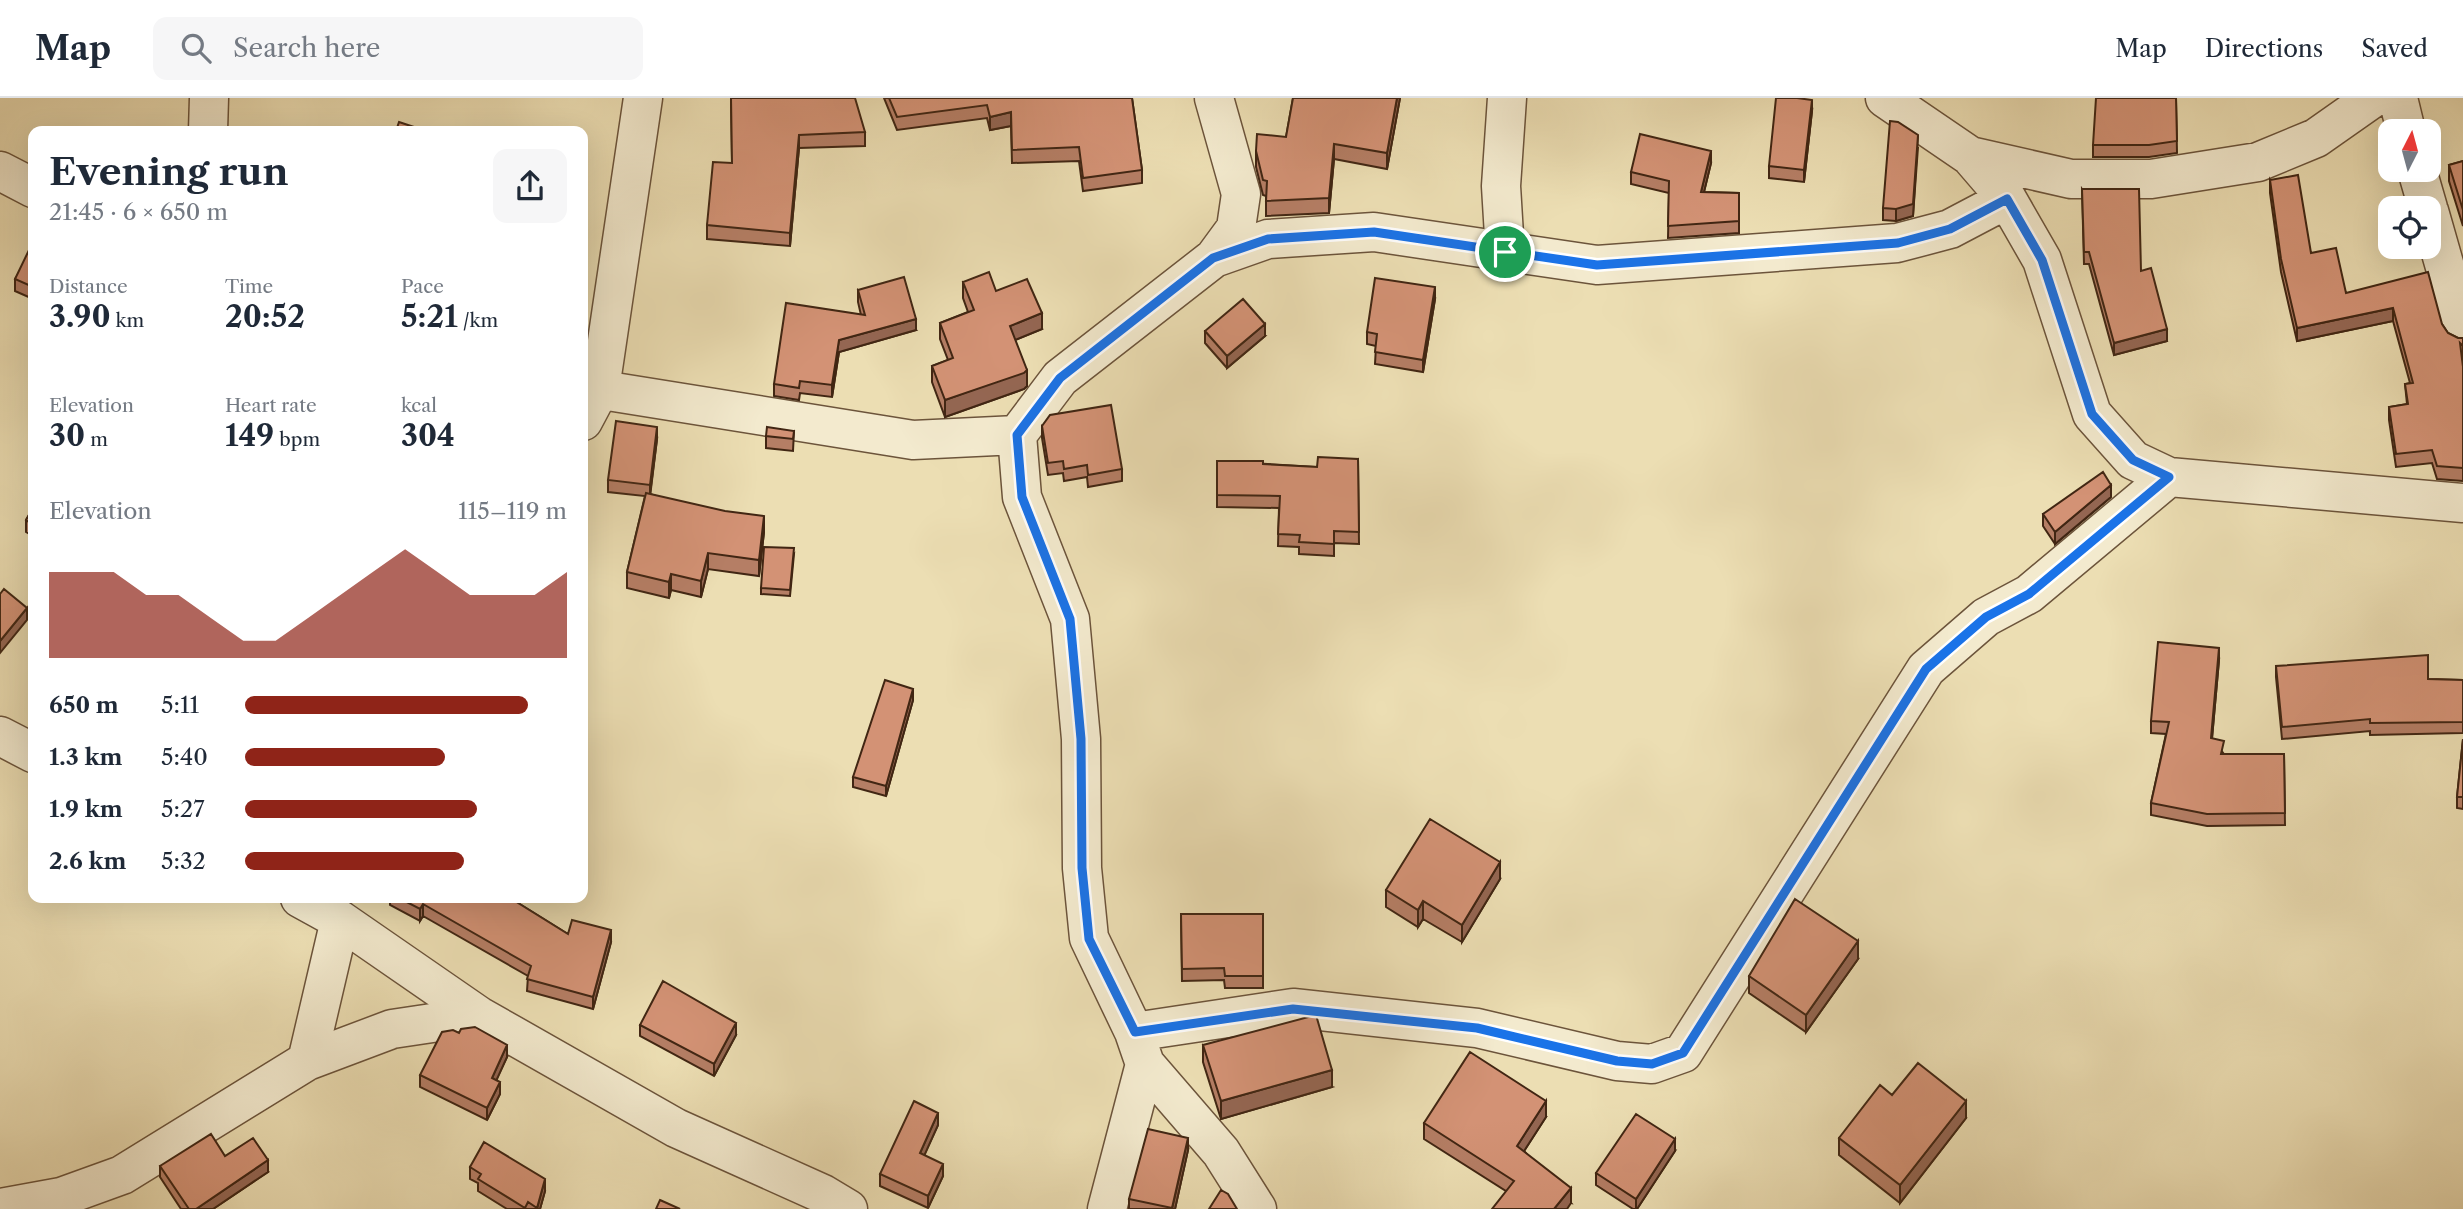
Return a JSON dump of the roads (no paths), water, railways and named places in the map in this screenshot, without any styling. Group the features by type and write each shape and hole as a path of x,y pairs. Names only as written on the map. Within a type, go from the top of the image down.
{"street":[{"path":"208,126 209,98"},
{"path":"643,98 589,399 913,440 1017,435"},
{"path":"1214,98 1241,194 1236,228 1213,258 1060,378 1017,435 1022,497 1070,619 1081,739 1082,868 1089,939 1140,1048 1221,1152 1257,1209"},
{"path":"1505,252 1502,186 1507,98"},
{"path":"1885,98 1970,156 2007,199 2042,260 2092,414 2133,460 2169,477 2463,503"},
{"path":"1970,156 2071,179 2151,179 2258,162 2316,138 2374,98"},
{"path":"2398,98 2403,119"},
{"path":"0,171 28,185"},
{"path":"1213,258 1268,239 1374,232 1597,265 1898,243 1950,229 2007,199"},
{"path":"2441,252 2463,330"},
{"path":"1140,1048 1293,1009 1477,1028 1617,1061 1652,1064 1683,1053 1926,669 1986,617 2029,594 2169,477"},
{"path":"0,736 28,750"},
{"path":"309,903 340,920 479,1016 676,1128 848,1209"},
{"path":"307,1061 340,920"},
{"path":"0,1208 61,1197 122,1175 307,1061 393,1029 479,1016"},
{"path":"1107,1209 1140,1048"}]}
